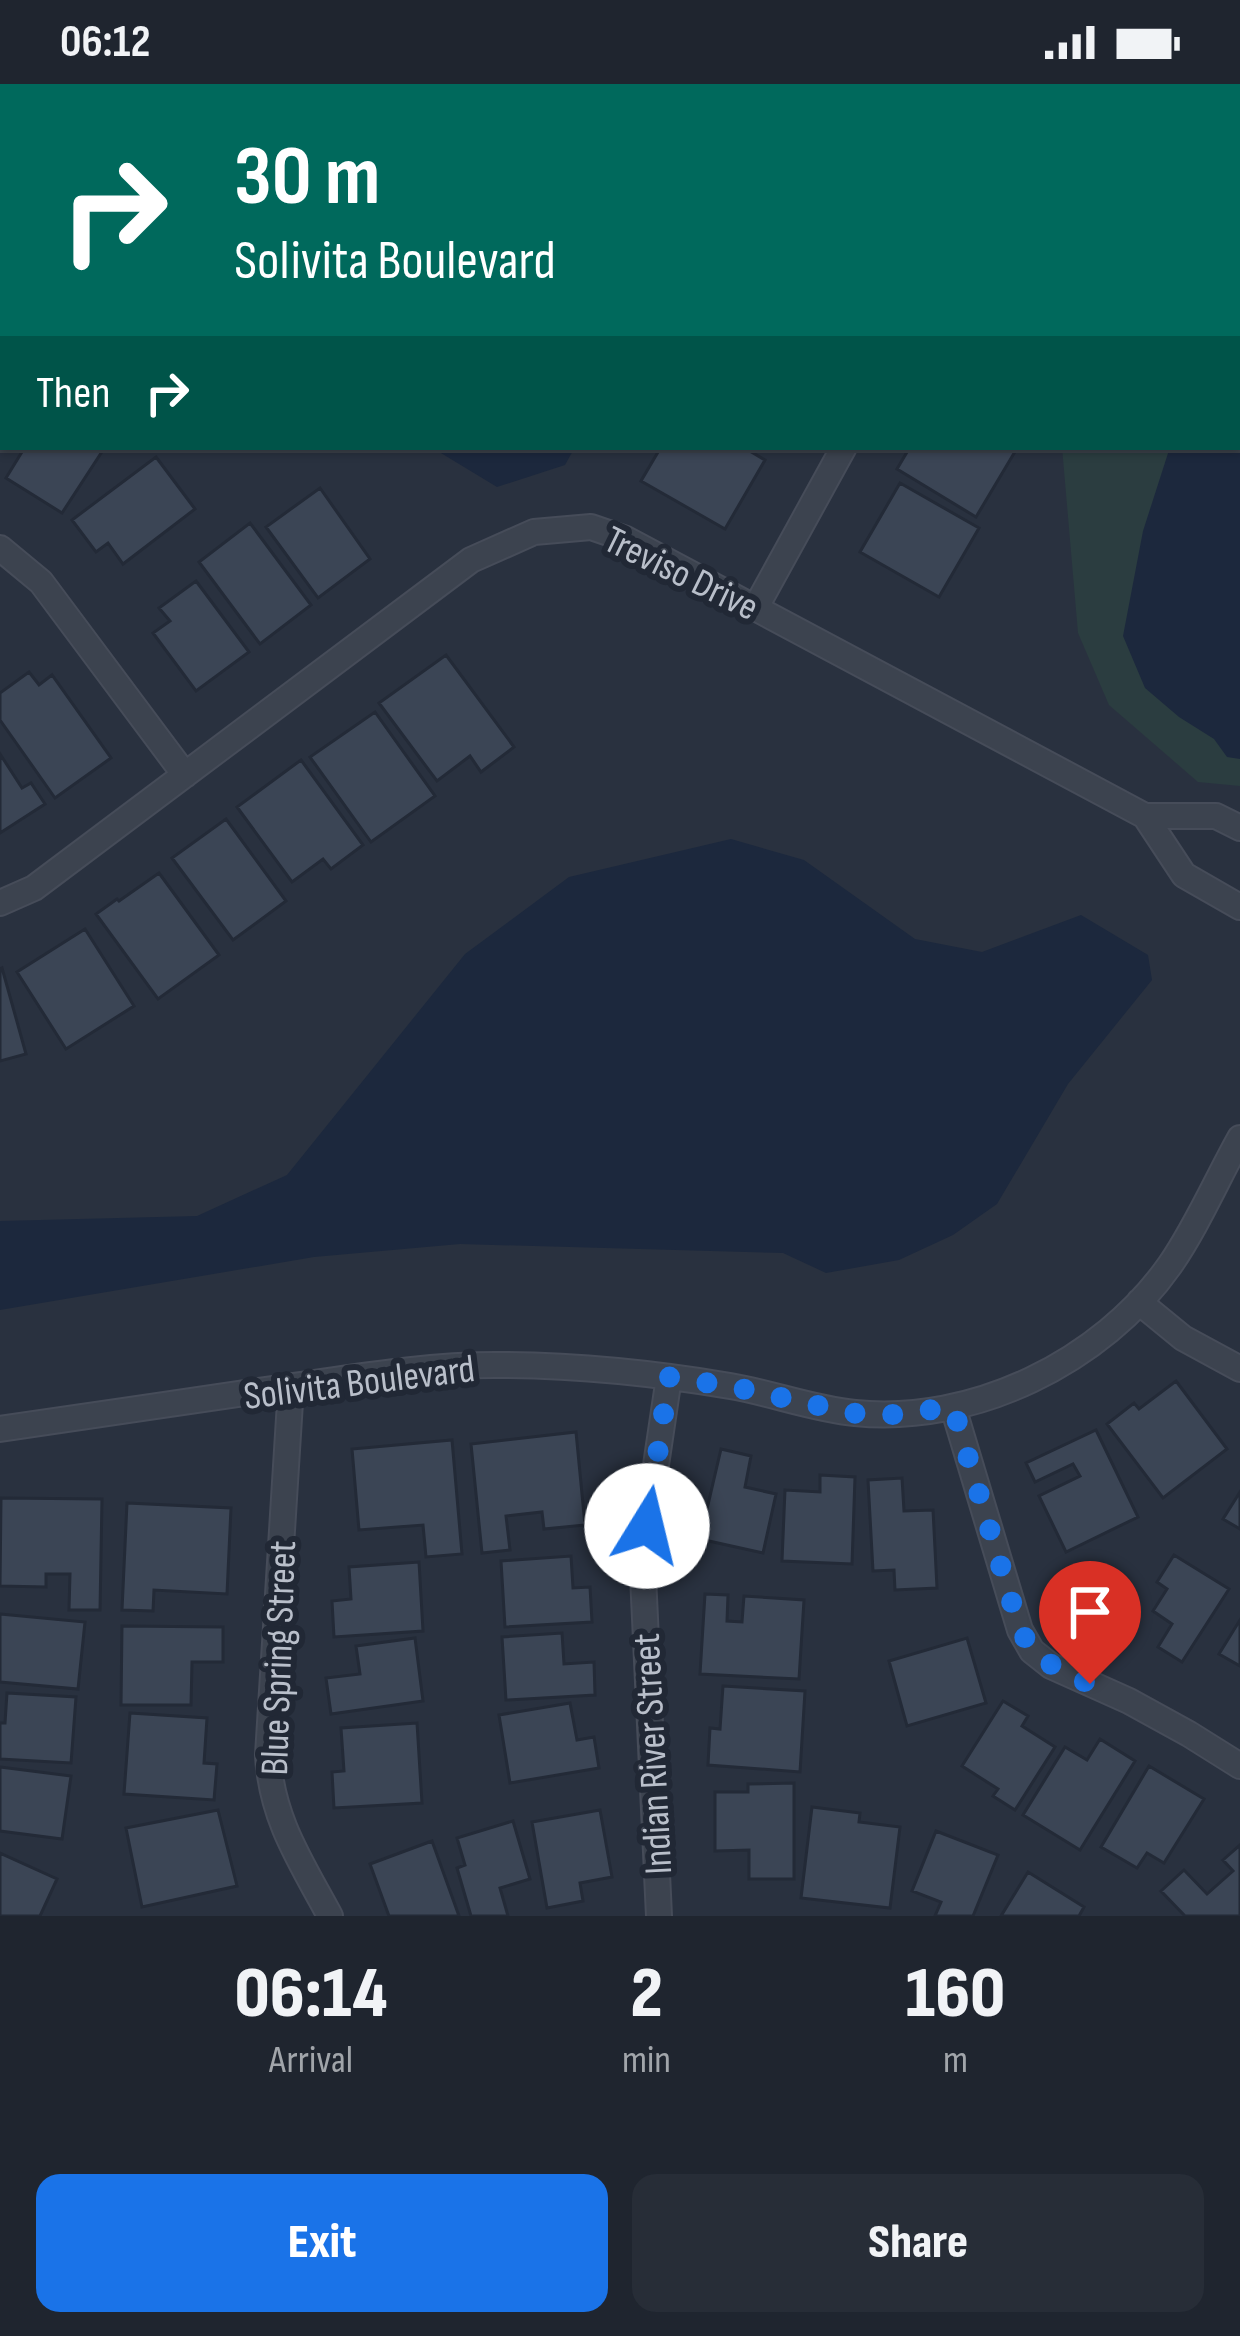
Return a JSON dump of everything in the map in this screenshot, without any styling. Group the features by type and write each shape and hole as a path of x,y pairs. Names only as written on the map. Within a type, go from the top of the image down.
{"street":[{"path":"755,608 842,450"},
{"name":"Treviso Drive","path":"0,903 34,888 471,560 534,532 591,526 626,539 1145,816 1216,816 1240,828"},
{"path":"0,548 40,582 185,775"},
{"name":"Treviso Drive","path":"1145,816 1184,875 1240,907"},
{"name":"Solivita Boulevard","path":"0,1429 409,1368 494,1365 669,1377 852,1413 889,1415 953,1407 999,1394 1066,1361 1139,1302 1172,1263 1240,1138"},
{"path":"1139,1302 1183,1338 1240,1369"},
{"name":"Indian River Street","path":"659,1916 643,1576 669,1377"},
{"name":"Blue Spring Street","path":"291,1386 269,1780 281,1822 330,1916"},
{"path":"953,1407 1020,1630 1032,1651 1051,1666 1129,1701 1240,1766"}],"shaded area":[{"path":"1062,450 1240,450 1240,786 1198,782 1109,705 1078,633"}],"water":[{"path":"436,450 573,450 565,465 497,487"},
{"path":"1169,450 1240,450 1240,759 1227,757 1214,739 1145,688 1123,636 1143,531"},
{"path":"731,839 804,860 915,939 982,952 1081,915 1148,955 1152,980 1068,1084 997,1204 953,1235 899,1260 826,1273 783,1253 460,1244 314,1257 0,1310 0,1221 197,1216 287,1175 465,954 569,877"}],"building":[{"path":"23,450 103,450 62,513 6,478"},
{"path":"659,450 748,450 765,460 725,529 641,481"},
{"path":"908,450 1016,450 976,517 897,469"},
{"path":"156,457 195,509 123,564 108,543 96,552 72,520"},
{"path":"900,483 979,528 939,597 860,552"},
{"path":"320,488 370,559 318,598 266,527"},
{"path":"250,523 311,605 260,644 199,562"},
{"path":"196,581 249,652 196,691 153,633 170,621 159,608"},
{"path":"446,655 514,747 481,772 470,756 437,781 379,703"},
{"path":"29,672 39,685 52,675 111,758 55,798 0,720 0,693"},
{"path":"375,712 435,796 371,842 310,757"},
{"path":"0,754 22,788 31,783 45,804 0,833"},
{"path":"301,760 363,845 331,869 323,859 292,882 237,807"},
{"path":"226,819 286,901 233,940 172,858"},
{"path":"159,873 219,955 158,999 96,914"},
{"path":"85,929 134,1006 66,1049 17,972"},
{"path":"0,969 26,1054 0,1061"},
{"path":"1176,1381 1227,1449 1163,1498 1107,1424 1134,1403 1139,1409"},
{"path":"1096,1430 1138,1517 1066,1552 1039,1496 1080,1476 1073,1464 1035,1482 1026,1463"},
{"path":"576,1432 585,1525 544,1529 542,1512 506,1516 510,1550 482,1553 471,1444"},
{"path":"452,1440 462,1554 426,1557 423,1525 359,1530 352,1449"},
{"path":"721,1449 751,1456 745,1487 776,1494 763,1553 700,1539"},
{"path":"820,1475 855,1477 852,1564 782,1561 785,1490 820,1492"},
{"path":"902,1478 904,1511 933,1510 937,1588 895,1590 894,1570 873,1571 868,1480"},
{"path":"1240,1492 1240,1529 1223,1519"},
{"path":"1,1498 102,1499 100,1610 69,1610 70,1574 46,1574 46,1587 0,1586"},
{"path":"127,1503 231,1508 227,1594 154,1590 153,1611 122,1610"},
{"path":"1174,1555 1229,1589 1182,1662 1158,1647 1172,1624 1153,1611 1167,1589 1157,1582"},
{"path":"571,1556 573,1588 590,1587 592,1622 505,1627 501,1561"},
{"path":"419,1562 423,1631 334,1637 332,1601 351,1599 349,1567"},
{"path":"705,1594 728,1595 727,1621 742,1622 744,1596 804,1600 799,1679 700,1674"},
{"path":"0,1614 85,1622 78,1689 0,1682"},
{"path":"1240,1620 1240,1666 1219,1654"},
{"path":"122,1626 223,1627 223,1662 192,1662 191,1705 121,1705"},
{"path":"562,1633 564,1664 594,1662 595,1695 506,1700 502,1637"},
{"path":"415,1638 423,1701 331,1714 326,1678 360,1674 356,1646"},
{"path":"967,1638 986,1703 907,1726 889,1661"},
{"path":"723,1686 805,1691 800,1772 708,1765 710,1728 720,1729"},
{"path":"7,1693 76,1697 71,1763 0,1759 0,1723 5,1723"},
{"path":"1003,1701 1028,1716 1022,1726 1055,1747 1015,1810 993,1796 998,1789 962,1766"},
{"path":"570,1703 577,1740 594,1737 599,1768 510,1783 499,1715"},
{"path":"130,1713 207,1718 204,1763 217,1764 214,1800 124,1794"},
{"path":"417,1723 422,1803 334,1808 332,1772 344,1771 341,1728"},
{"path":"1100,1739 1135,1761 1080,1850 1023,1815 1065,1747 1087,1760"},
{"path":"1149,1766 1204,1799 1164,1863 1147,1853 1137,1868 1101,1847"},
{"path":"0,1767 71,1776 62,1839 0,1831"},
{"path":"794,1783 794,1879 749,1879 749,1850 715,1851 715,1792 748,1792 748,1784"},
{"path":"812,1807 860,1813 859,1822 900,1827 890,1908 801,1898"},
{"path":"218,1810 237,1886 142,1907 126,1828"},
{"path":"600,1810 612,1877 580,1883 583,1901 547,1908 532,1822"},
{"path":"513,1821 530,1879 500,1888 508,1916 471,1916 457,1868 465,1865 457,1838"},
{"path":"936,1831 998,1855 973,1916 935,1916 941,1902 912,1891"},
{"path":"432,1841 459,1916 389,1916 370,1864"},
{"path":"1240,1845 1240,1916 1185,1916 1161,1891 1184,1870 1207,1894 1233,1871 1223,1860"},
{"path":"0,1853 57,1879 40,1916 0,1916"},
{"path":"1028,1872 1084,1907 1079,1916 1001,1916"}],"route":[{"path":"647,1526 669,1377 852,1413 889,1415 953,1407 1020,1630 1032,1651 1051,1666 1090,1684"}]}
